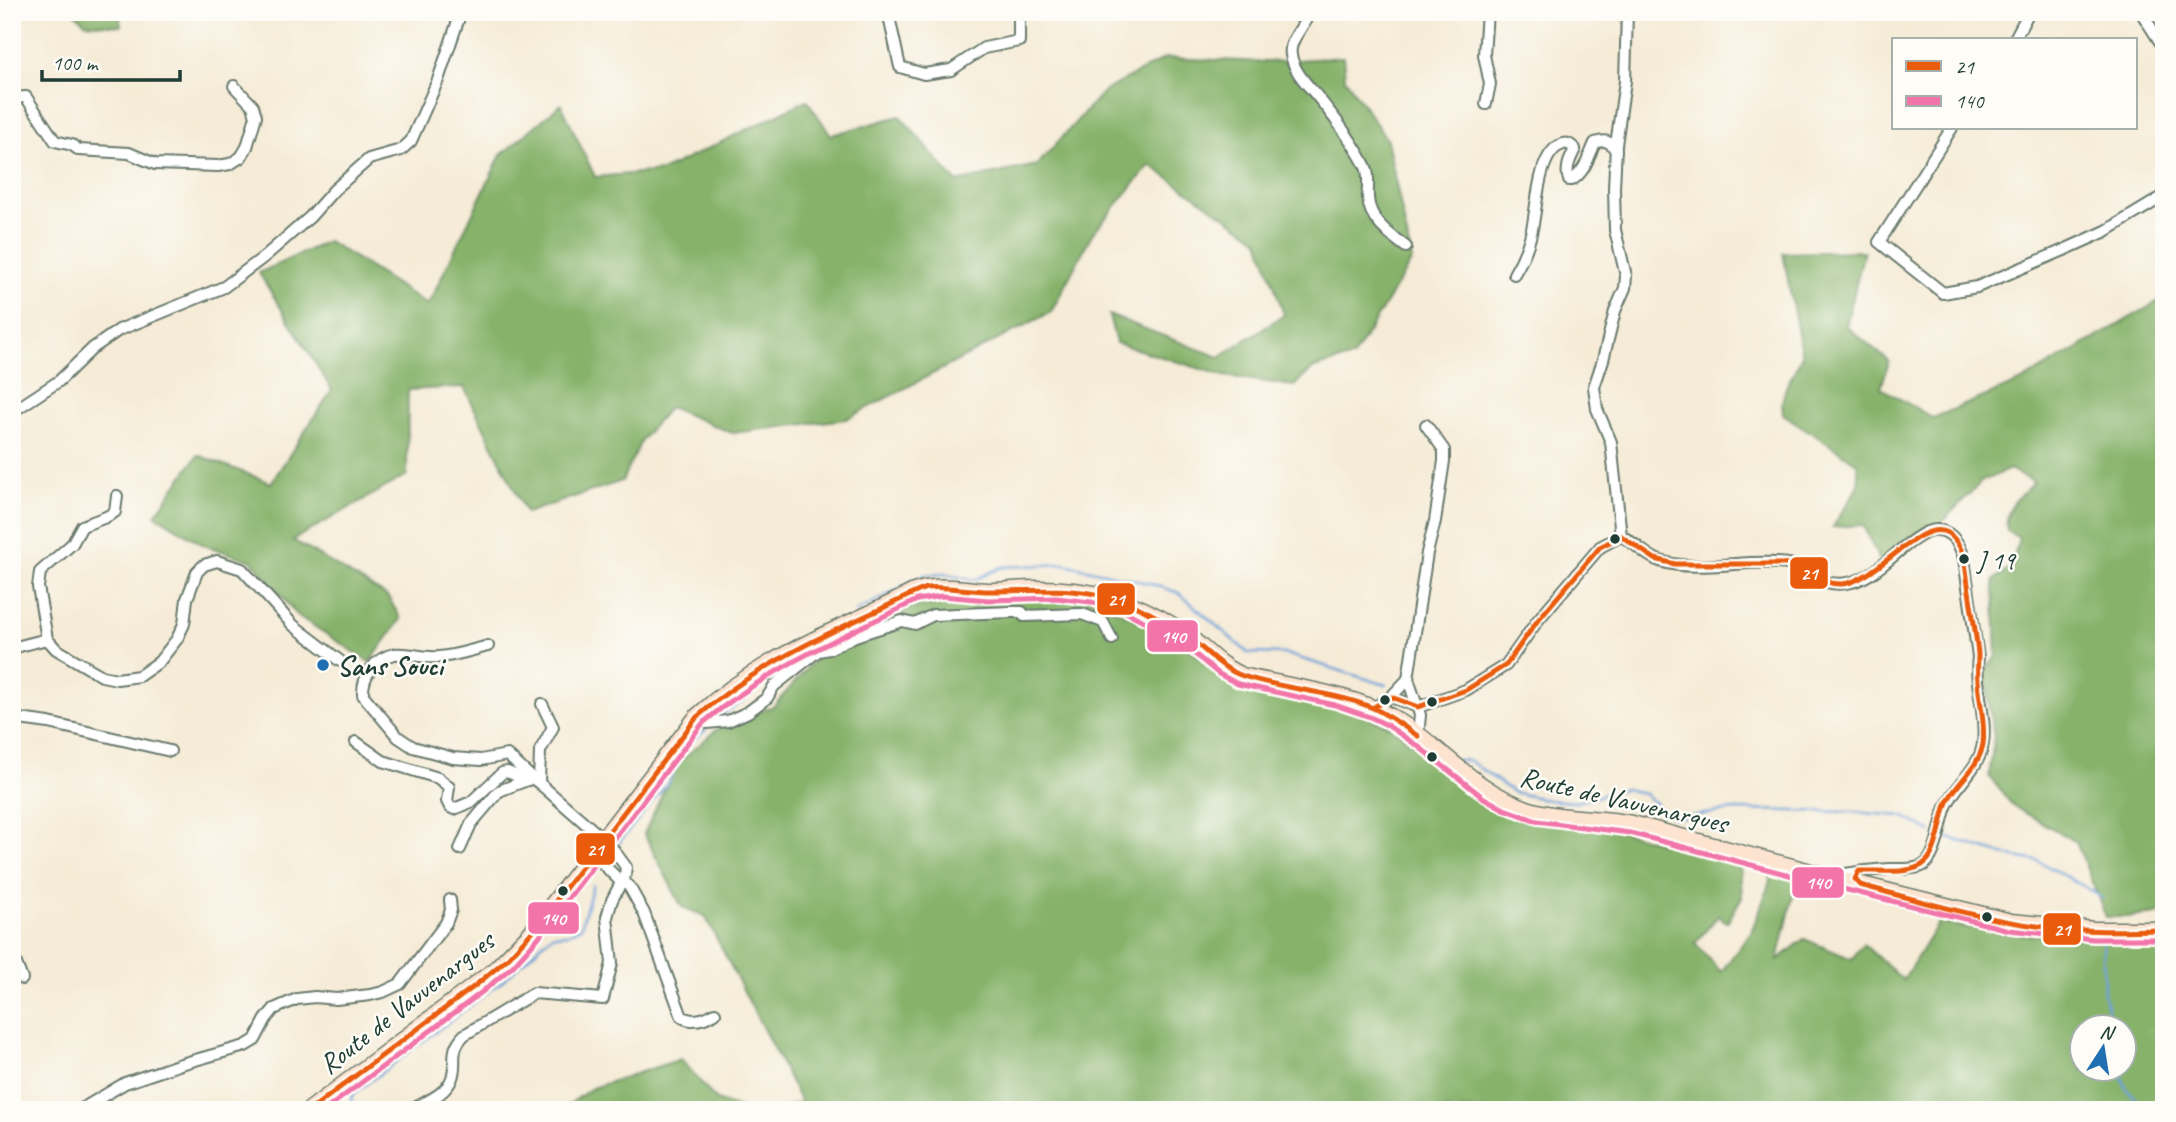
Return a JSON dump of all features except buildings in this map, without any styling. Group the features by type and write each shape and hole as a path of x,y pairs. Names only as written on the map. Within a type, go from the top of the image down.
{"main road":[{"name":"Route de Vauvenargues","path":"310,1110 477,985 507,959 610,845 669,752 696,717 746,677 815,646 926,588 938,586 988,591 1037,589 1092,592 1128,602 1171,625 1229,671 1350,700 1394,718 1467,776 1496,795 1542,813 1632,824 1829,877 1863,880 1987,918 2032,926 2094,930 2164,930"},
{"name":"Route de Vauvenargues","path":"531,933 602,863 610,845"}],"street":[{"path":"12,412 59,381 93,348 119,330 224,287 283,241 369,159 401,150 411,141 438,80 461,12"},
{"path":"888,12 900,67 924,74 951,70 985,48 1020,41 1019,12"},
{"path":"1309,12 1306,22 1292,43 1290,53 1294,64 1305,83 1350,140 1368,170 1368,201 1372,216 1406,247"},
{"path":"1486,104 1490,84 1484,55 1487,12"},
{"path":"1620,536 1611,442 1597,409 1594,387 1615,311 1625,288 1626,276 1615,230 1616,151 1625,81 1627,12"},
{"path":"2015,38 2029,12"},
{"path":"2141,12 2164,48"},
{"path":"12,98 26,97 55,141 72,145 79,150 129,153 155,163 218,166 230,164 241,157 247,147 256,116 253,106 234,86"},
{"path":"1951,130 1879,242 1943,293 1977,287 2064,250 2106,231 2164,196"},
{"path":"1514,274 1525,257 1543,167 1549,153 1565,143 1571,145 1574,149 1567,174 1569,180 1572,180 1584,169 1595,143 1608,141 1616,151"},
{"path":"1418,736 1420,715 1408,679 1444,461 1444,450 1426,425"},
{"path":"117,496 115,512 82,526 72,544 40,572 38,587 47,639 56,649 102,676 117,679 139,676 159,662 177,639 184,624 187,599 197,572 204,565 217,561 242,569 293,625 340,662"},
{"path":"1391,697 1418,707 1466,690 1506,666 1538,620 1600,547 1620,536 1632,540 1657,561 1674,565 1790,565 1835,585 1855,581 1930,531 1948,534 1962,548 1978,657 1976,673 1984,724 1979,761 1949,799 1938,829 1934,851 1928,862 1921,867 1883,870 1863,880"},
{"path":"696,717 707,723 728,721 748,712 767,698 774,686 815,646 829,649 855,636 902,621 915,624 933,615 1013,612 1021,612 1024,616 1082,614 1103,622 1112,639"},
{"path":"12,648 47,639"},
{"path":"411,1110 443,1092 452,1080 456,1044 464,1035 534,993 603,999 612,963 607,917 626,867 610,845 507,755 481,760 453,758 413,747 398,737 363,695 362,686 367,673 392,654 441,657 488,646"},
{"path":"1373,708 1391,697 1408,679"},
{"path":"533,780 540,751 553,727 542,704"},
{"path":"12,718 49,723 170,751"},
{"path":"356,742 383,761 445,782 449,787 447,801 454,809 471,802 502,773 533,780"},
{"path":"460,849 471,824 499,791 533,780"},
{"path":"602,863 629,887 644,913 682,1017 695,1020 715,1013"},
{"path":"80,1110 125,1083 245,1046 255,1040 274,1009 297,999 336,999 370,995 400,984 446,923 451,910 450,900"},
{"path":"12,953 22,979"}],"green space":[{"path":"74,12 119,12 121,26 85,23"},
{"path":"1343,57 1345,78 1387,140 1412,260 1353,357 1314,368 1294,386 1224,376 1116,343 1109,315 1219,357 1284,315 1259,240 1150,165 1092,234 1051,312 846,419 732,433 669,407 642,439 622,481 526,513 464,387 408,390 407,475 293,540 388,597 401,619 370,662 298,616 252,561 204,545 155,515 198,455 271,483 332,390 259,273 328,241 428,305 501,155 561,104 595,177 662,171 807,100 831,135 900,116 956,182 1037,165 1104,91 1165,58 1268,62"},
{"path":"1864,251 1846,326 1889,361 1881,388 1933,418 2020,382 2164,298 2164,913 2106,917 2076,842 2013,806 1989,776 1994,737 1984,672 1997,656 1994,580 2012,567 2019,538 2007,531 2010,509 2034,482 2010,469 1982,481 1941,523 1926,529 1880,562 1863,525 1833,527 1859,485 1857,463 1783,414 1782,402 1786,387 1802,356 1783,253"},
{"path":"999,596 1087,598 1163,630 1228,678 1311,695 1390,726 1477,794 1526,819 1606,827 1740,865 1742,897 1727,922 1718,916 1695,943 1721,972 1751,932 1773,868 1798,875 1778,960 1804,939 1852,959 1863,944 1903,980 1939,922 1994,931 2051,936 2164,938 2164,1110 775,1110 801,1102 705,916 682,907 644,834 675,766 717,729 774,706 829,643 912,607"},
{"path":"681,1059 716,1100 744,1110 561,1110 592,1088"}],"waterway":[{"path":"855,612 924,575 945,574 974,580 1002,567 1065,564 1179,593 1248,653 1286,654 1386,685"},
{"path":"719,717 795,658"},
{"path":"618,844 669,781 689,743 706,730"},
{"path":"1458,760 1470,761 1513,792 1548,800 1576,802 1625,789 1645,794 1665,813 1676,818 1735,810 1854,812 1902,816 1932,832"},
{"path":"1943,836 2003,855 2038,861 2102,899"},
{"path":"350,1110 352,1095 500,983 552,935 568,934 581,927 593,885"},
{"path":"2103,938 2104,995 2109,1014"},
{"path":"2124,1084 2146,1110"}],"transit line":[{"name":"21","path":"1621,536 1655,559 1675,564 1788,564 1835,584 1856,580 1870,573 1925,534 1937,530 1948,533 1957,542 1964,559 1978,654 1984,728 1981,753 1947,802 1935,846 1927,860 1908,870 1859,871 1855,879 1860,885"},
{"name":"21","path":"1374,707 1391,697 1418,707 1466,690 1506,665 1538,620 1600,547 1621,536"},
{"name":"21","path":"310,1110 507,959 531,933 697,717 737,685 780,659 926,588 1057,590 1117,599 1174,627 1236,673 1259,681 1357,702 1385,714 1418,736"},
{"name":"140","path":"325,1110 513,966 538,938 703,723 728,703 806,655 917,600 942,596 988,600 1056,598 1091,602 1124,611 1173,636 1219,674 1238,684 1335,705 1387,725 1484,798 1504,809 1537,821 1630,833 2009,930 2093,939 2164,939"},
{"name":"21","path":"1860,885 2021,924 2060,929 2164,930"}],"place":[{"name":"J 19","path":"1964,559"},
{"name":"Sans Souci","path":"323,665"}]}
